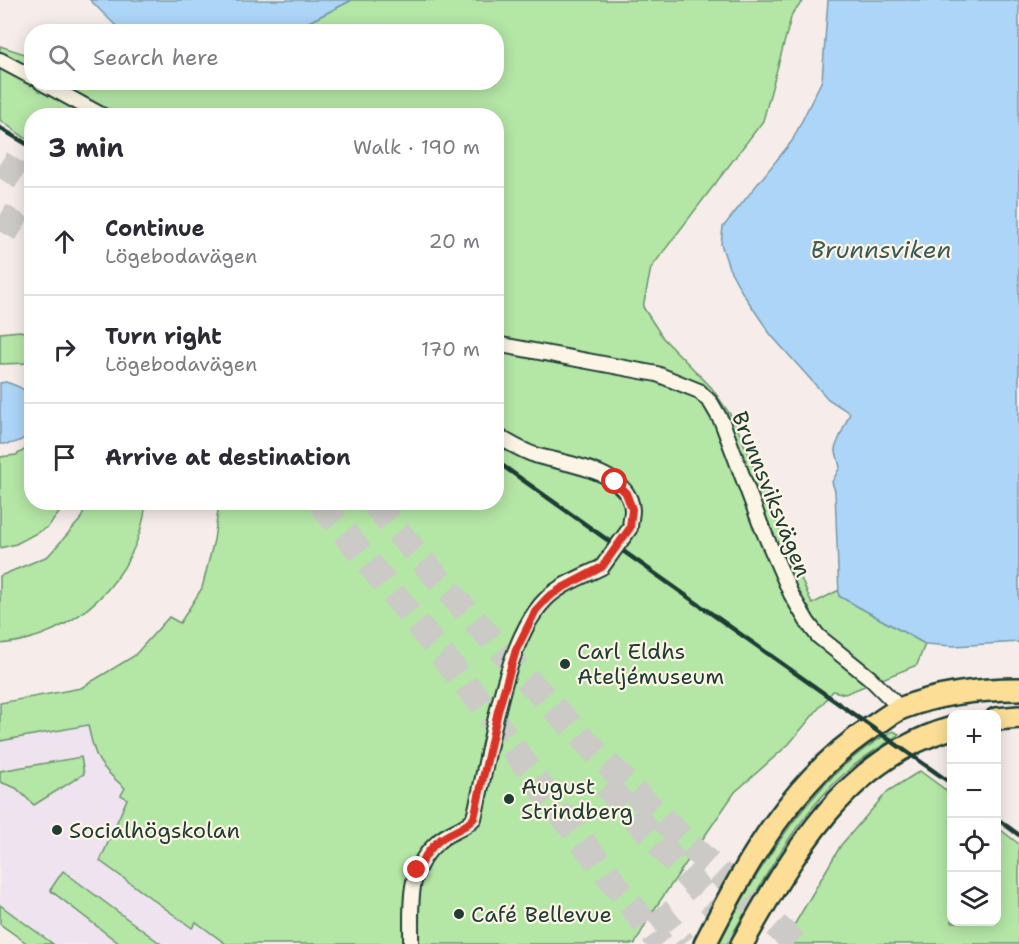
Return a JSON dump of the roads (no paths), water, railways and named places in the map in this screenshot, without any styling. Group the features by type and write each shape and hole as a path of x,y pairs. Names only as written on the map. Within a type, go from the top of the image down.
{"main road":[{"path":"705,944 755,853 800,792 831,759 859,735 901,709 946,696 999,689 1019,689"},
{"path":"1001,718 1019,717"},
{"path":"742,944 782,873 807,836 855,783 881,762 912,742 947,729"}],"street":[{"path":"0,60 24,73"},
{"path":"56,90 88,108"},
{"name":"Brunnsviksvägen","path":"504,345 657,374 699,391 711,403 722,422 790,594 808,623 818,636 870,678 901,709"},
{"path":"411,944 411,892 417,870 428,851 442,838 469,824 474,818 498,711 516,650 525,630 536,610 548,597 602,567 630,528 632,509 626,493 615,482 598,472 534,455 504,439"}],"water":[{"path":"90,0 352,0 305,24 114,24"},
{"name":"Brunnsviken","path":"828,0 1019,0 1019,642 954,646 925,644 839,596 835,491 832,482 840,467 835,448 850,413 828,399 771,335 742,292 729,268 721,244 723,227 792,141 822,80"},
{"path":"6,382 24,390 24,438 15,443 0,444 0,383"}],"tunnel":[{"path":"0,163 24,179"},
{"path":"0,216 24,230"},
{"path":"326,510 487,711 546,794 661,944"},
{"path":"380,510 475,621 583,738 656,813 796,944"},
{"path":"606,785 748,944"},
{"path":"656,909 683,944"}],"railway":[{"path":"0,128 24,142"},
{"path":"504,467 947,780"},
{"path":"1001,822 1019,835"}],"place":[{"name":"Carl Eldhs Ateljémuseum","path":"565,664"},
{"name":"August Strindberg","path":"509,799"},
{"name":"Socialhögskolan","path":"57,830"},
{"name":"Café Bellevue","path":"459,914"}]}
